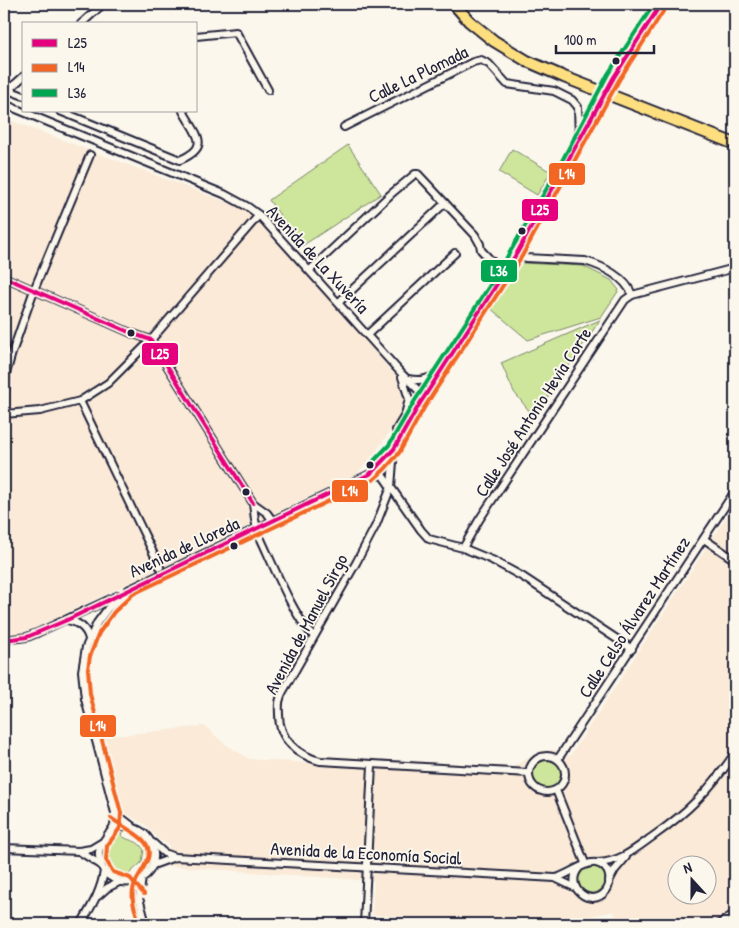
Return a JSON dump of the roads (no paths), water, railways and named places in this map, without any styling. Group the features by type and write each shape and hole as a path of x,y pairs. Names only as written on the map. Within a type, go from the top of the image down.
{"highway":[{"path":"454,4 470,21 494,41 527,61 735,144"}],"street":[{"path":"83,22 103,4"},
{"name":"Avenida de Manuel Sirgo","path":"529,773 320,762 310,759 295,750 284,736 279,719 280,699 376,525 392,488 394,449 424,397 517,253 559,179 588,122 660,4"},
{"path":"198,36 236,32 268,90"},
{"name":"Calle La Plomada","path":"344,127 473,62 481,60 489,64 508,84 554,91 577,103 579,140"},
{"path":"6,92 22,78"},
{"path":"6,92 22,96"},
{"name":"Avenida de La Xuvería","path":"4,104 22,111"},
{"name":"Avenida de La Xuvería","path":"24,112 229,196 260,215 424,397"},
{"path":"62,112 180,160 197,151 200,145 184,112"},
{"path":"90,156 34,290 6,374 4,414 40,411 80,401 108,383 151,340 260,215"},
{"path":"310,270 390,194 412,175 418,174 475,235 481,250 504,274"},
{"path":"339,302 445,203"},
{"path":"367,335 455,253"},
{"path":"517,253 526,258 585,261 594,264 624,282 632,295 735,268"},
{"path":"4,277 151,340 253,503 267,513 273,521"},
{"name":"Calle José Antonio Hevia Corte","path":"464,548 480,520 625,300 632,295"},
{"path":"407,379 415,381 428,380 443,368"},
{"name":"Avenida de La Xuvería","path":"398,442 396,430 405,415 409,400 401,373"},
{"path":"80,401 160,567"},
{"name":"Avenida de Lloreda","path":"4,640 26,637 67,620 370,474 382,464 394,449"},
{"path":"370,474 383,476 429,539 464,548 492,560 632,649"},
{"name":"Calle Celso Álvarez Martínez","path":"558,759 735,491"},
{"path":"253,503 257,529 296,610 314,636"},
{"path":"704,539 735,560"},
{"path":"4,848 79,851 91,849 101,843 114,826 115,813 82,683 83,660 89,639 102,615 130,589"},
{"path":"67,620 81,625 87,632 89,639"},
{"path":"627,856 608,862 582,865 575,874 576,888 582,895 593,898 604,893 615,870 627,856 681,817 712,785 735,753"},
{"path":"548,756 558,759 565,769 564,781 556,790 545,792 536,788 529,773 533,763 537,759 548,756"},
{"path":"364,924 372,765"},
{"path":"556,790 582,865"},
{"path":"115,813 134,828 143,832 164,853 175,857"},
{"path":"108,834 119,828 134,828"},
{"path":"97,896 107,888 142,878 149,872 155,856 150,839"},
{"path":"81,924 102,884 103,868 99,852 101,843"},
{"path":"79,851 103,868 110,877 123,882 139,898"},
{"name":"Avenida de la Economía Social","path":"153,865 165,859 175,857 556,878 569,874 582,865"},
{"path":"597,863 607,870 610,881"},
{"path":"142,878 139,898 146,924"},
{"name":"Avenida de la Economía Social","path":"556,878 576,888"},
{"path":"720,924 735,913"}]}
